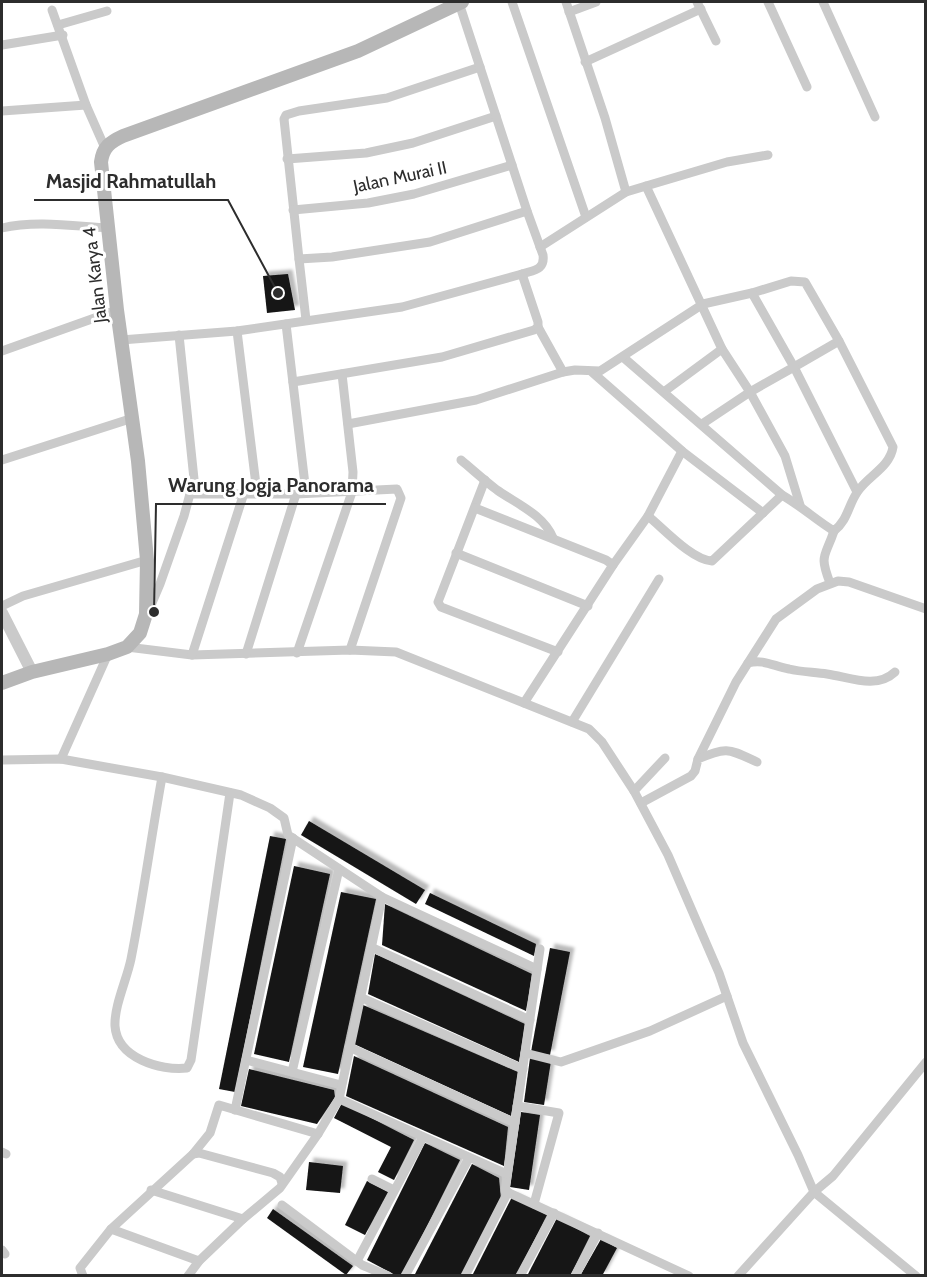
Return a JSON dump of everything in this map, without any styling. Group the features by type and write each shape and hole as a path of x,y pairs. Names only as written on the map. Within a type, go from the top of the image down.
{"main road":[{"path":"105,148 110,142 123,136 358,51 460,2"},
{"name":"Jalan Karya 4","path":"105,148 101,162 117,310 133,417 147,560 146,614 140,633 127,647"},
{"path":"2,683 32,672 108,654 127,647"}],"street":[{"path":"121,340 237,331 402,307 522,274 543,264 543,255 460,2"},
{"path":"512,2 586,217"},
{"path":"566,2 605,118 626,192"},
{"path":"569,12 596,2"},
{"path":"768,2 807,87"},
{"path":"823,2 875,117"},
{"path":"585,62 699,5 716,41"},
{"path":"52,10 63,35 86,105 105,148"},
{"path":"58,25 107,11"},
{"path":"2,45 63,35"},
{"path":"306,320 287,159 284,119 286,115 387,98 480,67"},
{"path":"2,111 86,105"},
{"path":"287,159 366,153 413,142 496,117"},
{"path":"540,247 626,192 727,162 768,155"},
{"name":"Jalan Murai II","path":"293,210 368,203 414,194 512,165"},
{"path":"646,186 723,349 750,392 785,456 800,506"},
{"path":"299,259 332,257 430,243 527,211"},
{"path":"2,228 22,225 108,228"},
{"path":"522,274 538,327 563,372"},
{"path":"348,424 476,400 563,372 603,370 703,304 791,281 805,282 839,341 893,447 889,459 857,492 841,526 834,531 823,564 830,583"},
{"path":"752,293 794,367 857,492"},
{"path":"2,351 117,310"},
{"path":"246,654 301,494 293,382 286,324"},
{"path":"293,382 442,357 538,327"},
{"path":"237,331 257,493"},
{"path":"146,614 160,585 194,479 179,335"},
{"path":"702,424 750,392 839,341"},
{"path":"665,391 723,349"},
{"path":"624,358 665,391 782,495 834,531"},
{"path":"592,372 682,451 763,513"},
{"path":"297,653 352,492 342,374"},
{"path":"2,460 133,417"},
{"path":"524,703 613,565 648,516 682,451"},
{"path":"461,460 534,515 549,528 553,538"},
{"path":"485,480 438,602 441,606 558,652"},
{"path":"190,494 301,494 397,489 401,498 350,650"},
{"path":"192,655 244,493"},
{"path":"648,516 694,555 704,561 712,561 782,495"},
{"path":"475,508 553,538 613,565"},
{"path":"456,553 588,606"},
{"path":"2,606 23,596 147,560"},
{"path":"572,722 660,579"},
{"path":"641,803 691,777 748,663 770,626 781,614 817,589 838,581 849,582 926,609"},
{"path":"2,613 32,672"},
{"path":"127,647 192,655 350,650 396,652 589,729 602,742 641,803 668,855 700,926 743,1043 814,1192 916,1275"},
{"path":"61,759 108,654"},
{"path":"748,663 766,661 789,669 866,681 888,678 895,672"},
{"path":"698,759 714,752 731,750 757,762"},
{"path":"634,792 665,758"},
{"path":"2,760 61,759 162,777 241,795 270,808 284,818 288,835 382,897 537,969"},
{"path":"162,777 132,951 115,1027 121,1041 138,1059 175,1069 187,1068 192,1060 230,793"},
{"path":"235,1110 293,838"},
{"path":"292,1072 339,868"},
{"path":"188,1275 199,1261 243,1219 280,1188 318,1134 339,1099 382,897"},
{"path":"371,947 530,1020"},
{"path":"540,949 505,1191 689,1275"},
{"path":"525,1053 561,1062 650,1031 727,996"},
{"path":"360,997 523,1069"},
{"path":"350,1047 515,1123"},
{"path":"246,1060 341,1085"},
{"path":"738,1275 814,1192 833,1176 926,1062"},
{"path":"339,1099 507,1174"},
{"path":"83,1275 80,1268 111,1229 193,1154 210,1132 219,1105 318,1134"},
{"path":"517,1106 559,1113 534,1204"},
{"path":"357,1261 423,1137"},
{"path":"193,1154 199,1153 273,1173 280,1177 282,1183"},
{"path":"405,1275 469,1158"},
{"path":"372,1179 394,1190"},
{"path":"151,1190 243,1219"},
{"path":"465,1275 508,1192"},
{"path":"282,1205 357,1261 388,1275"},
{"path":"520,1275 554,1213"},
{"path":"111,1229 199,1261"},
{"path":"575,1275 598,1233"}],"building":[{"path":"288,274 295,310 267,313 263,276"},
{"path":"309,821 425,890 416,904 301,835"},
{"path":"270,836 286,839 235,1092 219,1089"},
{"path":"294,866 330,874 289,1062 254,1054"},
{"path":"341,892 376,899 338,1074 303,1067"},
{"path":"430,893 536,944 534,956 425,904"},
{"path":"385,904 532,974 526,1011 382,945"},
{"path":"550,948 570,952 550,1055 531,1052"},
{"path":"375,954 525,1024 519,1062 368,994"},
{"path":"363,1005 518,1072 511,1116 354,1044"},
{"path":"354,1056 508,1127 504,1166 346,1096"},
{"path":"530,1058 551,1061 544,1105 524,1102"},
{"path":"249,1069 334,1090 335,1097 317,1124 241,1106"},
{"path":"342,1103 414,1140 394,1180 378,1172 391,1147 334,1118"},
{"path":"521,1112 540,1115 529,1190 510,1187"},
{"path":"425,1143 460,1160 402,1276 397,1276 367,1260"},
{"path":"309,1162 343,1166 340,1193 306,1190"},
{"path":"472,1164 499,1178 501,1199 461,1276 414,1276"},
{"path":"367,1181 388,1192 365,1235 345,1225"},
{"path":"512,1197 547,1215 516,1276 472,1276"},
{"path":"273,1209 353,1266 346,1275 267,1218"},
{"path":"557,1218 590,1236 570,1276 527,1276"},
{"path":"601,1239 617,1248 602,1276 580,1276"}],"place":[{"name":"Masjid Rahmatullah","path":"278,293"},
{"name":"Warung Jogja Panorama","path":"154,612"}]}
